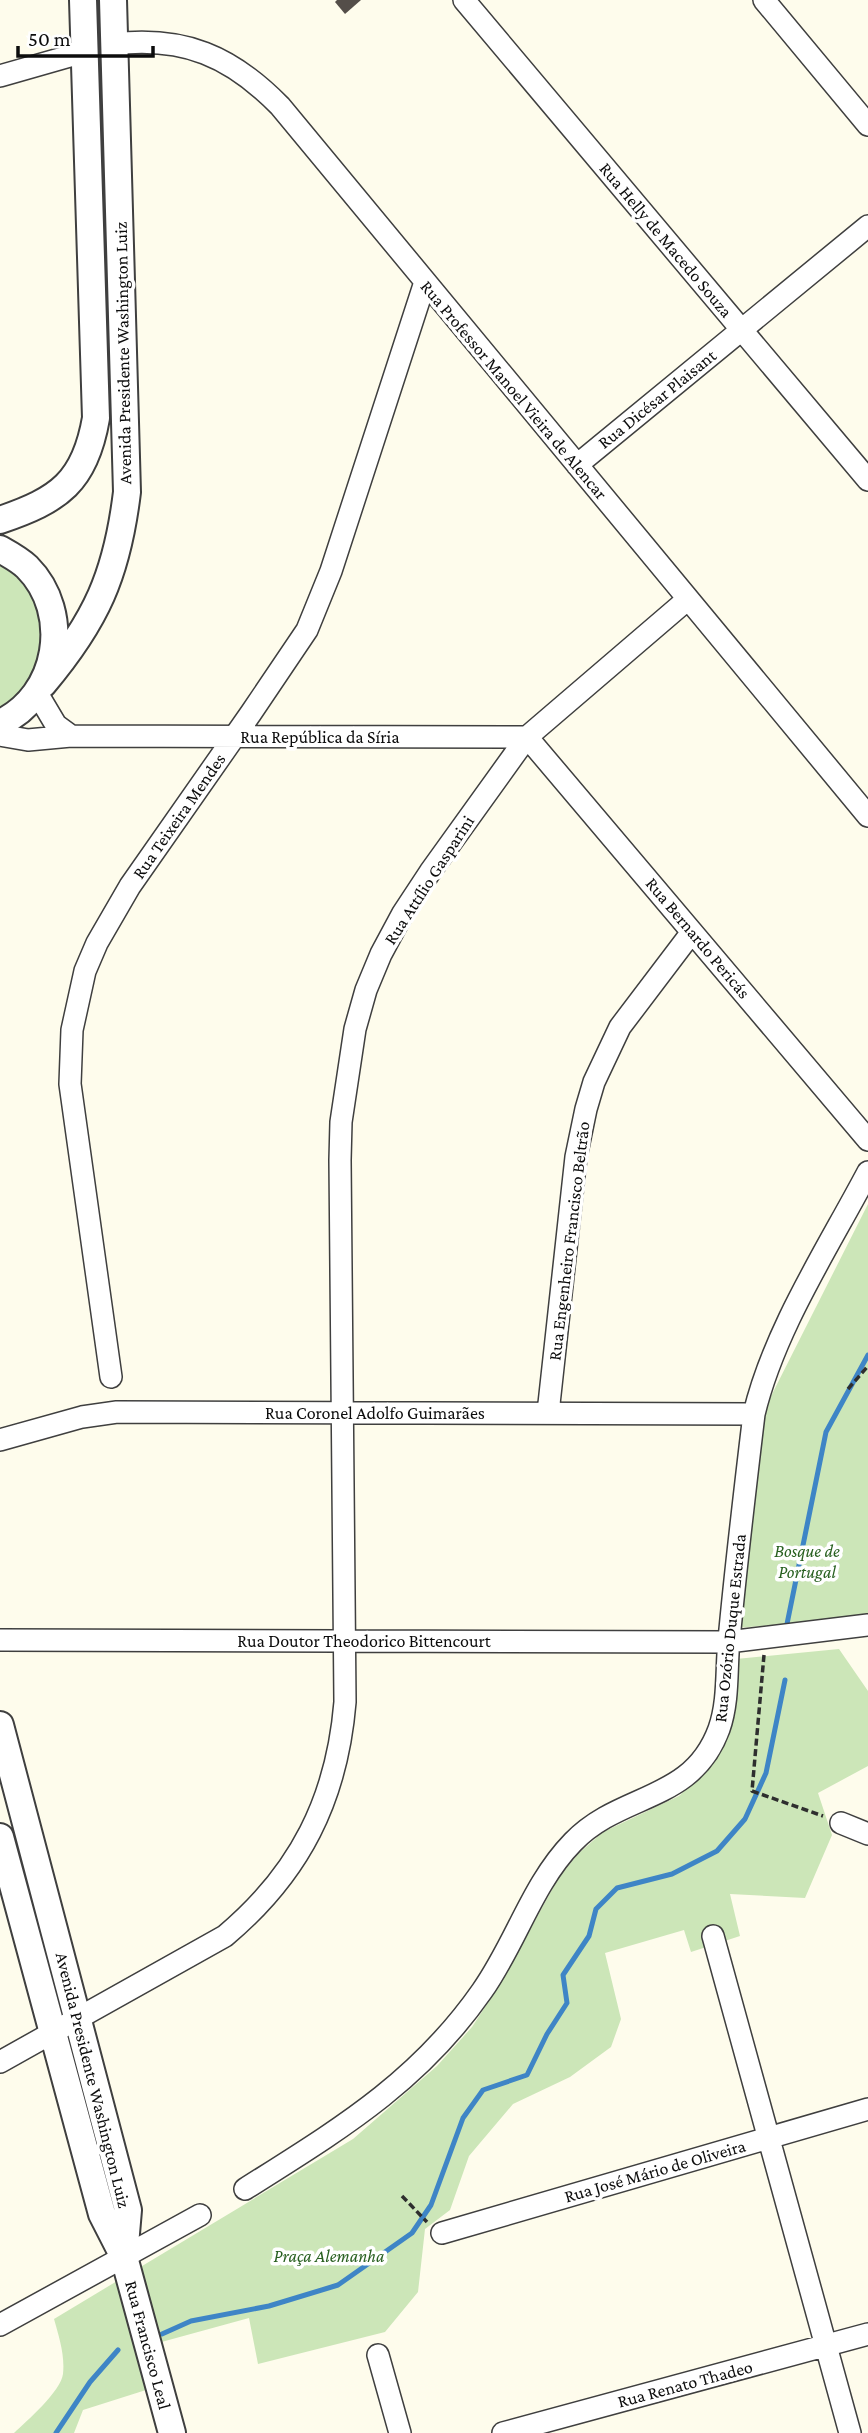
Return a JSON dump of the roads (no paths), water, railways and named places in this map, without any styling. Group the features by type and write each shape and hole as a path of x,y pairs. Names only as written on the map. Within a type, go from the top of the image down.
{"street":[{"name":"Avenida Presidente Washington Luiz","path":"0,520 38,506 69,484 80,470 93,436 96,400 83,0"},
{"name":"Avenida Presidente Washington Luiz","path":"0,723 13,717 72,650 101,598 119,545 127,492 113,0"},
{"name":"Rua Helly de Macedo Souza","path":"464,0 868,480"},
{"path":"764,0 868,125"},
{"name":"Rua Professor Manoel Vieira de Alencar","path":"114,44 155,41 190,48 228,63 259,85 868,816"},
{"path":"0,76 114,44"},
{"name":"Rua Dicésar Plaisant","path":"577,465 868,226"},
{"name":"Rua Teixeira Mendes","path":"111,1377 72,1111 69,1061 77,1000 85,971 111,916 307,630 320,599 425,282"},
{"path":"0,549 27,567 45,593 54,623 53,654 40,689 48,714 71,736"},
{"name":"Rua Attílio Gasparini","path":"0,2062 226,1936 285,1875 319,1817 336,1764 345,1702 341,1122 355,1029 366,990 381,954 430,872 527,737 688,599"},
{"name":"Rua República da Síria","path":"0,735 28,740 71,736 527,737"},
{"name":"Rua Bernardo Pericás","path":"527,737 868,1140"},
{"name":"Rua Engenheiro Francisco Beltrão","path":"548,1413 576,1157 594,1082 620,1027 692,932"},
{"name":"Rua Ozório Duque Estrada","path":"245,2189 345,2126 396,2087 432,2053 468,2011 497,1968 543,1881 573,1842 606,1815 669,1788 684,1778 711,1746 723,1714 728,1642 754,1414 768,1363 781,1335 868,1172"},
{"name":"Rua Coronel Adolfo Guimarães","path":"0,1440 82,1417 117,1412 754,1414"},
{"name":"Rua Doutor Theodorico Bittencourt","path":"0,1640 728,1642 868,1625"},
{"name":"Avenida Presidente Washington Luiz","path":"0,1725 128,2210 124,2257"},
{"path":"841,1823 868,1834"},
{"name":"Avenida Presidente Washington Luiz","path":"0,1837 102,2214 124,2257"},
{"path":"713,1937 850,2433"},
{"name":"Rua José Mário de Oliveira","path":"436,2229 868,2109"},
{"path":"0,2325 200,2215"},
{"name":"Rua Francisco Leal","path":"124,2257 172,2433"},
{"name":"Rua Renato Thadeo","path":"503,2433 868,2334"},
{"path":"378,2355 400,2433"}],"waterway":[{"path":"787,1624 826,1432 868,1355"},
{"path":"162,2334 191,2321 269,2306 338,2285 412,2233 431,2205 463,2118 483,2090 527,2075 547,2034 567,2003 563,1975 589,1936 596,1909 617,1888 672,1874 717,1851 745,1819 766,1773 785,1680"},
{"path":"56,2433 90,2382 118,2350"}],"park label":[{"name":"Bosque de Portugal","path":"807,1561"},
{"name":"Praça Alemanha","path":"329,2256"}]}
